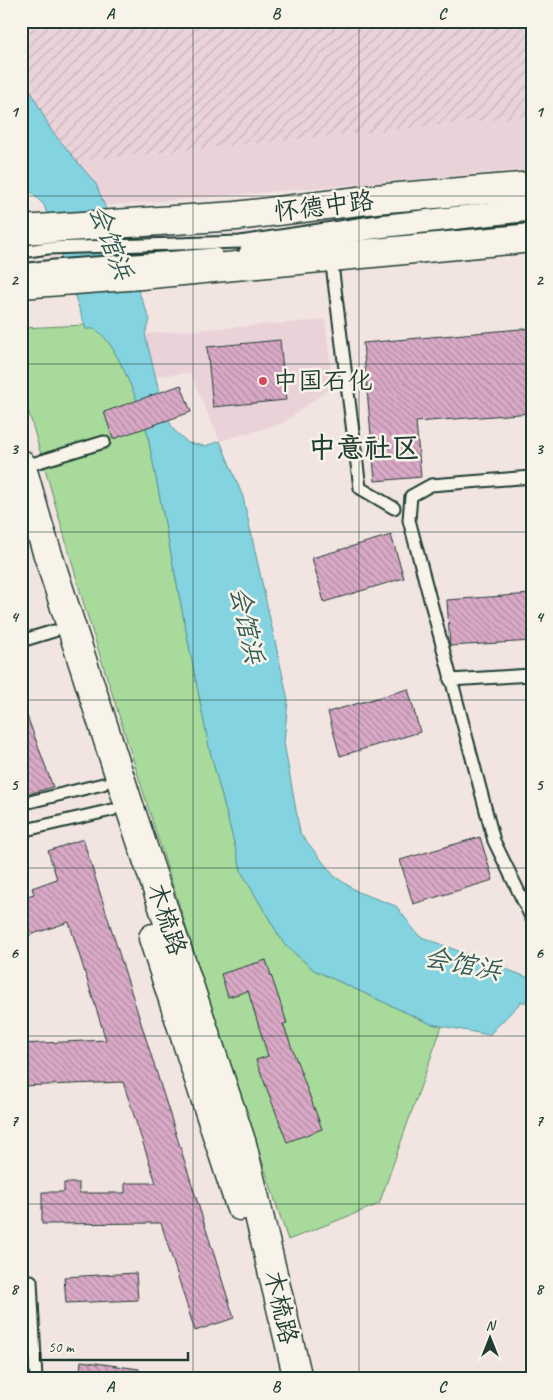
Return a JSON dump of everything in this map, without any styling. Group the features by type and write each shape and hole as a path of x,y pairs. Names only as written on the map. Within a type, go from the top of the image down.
{"street":[{"name":"怀德中路","path":"39,236 121,235 236,216 375,199 532,186"},
{"name":"怀德中路","path":"58,274 331,257 532,238"},
{"path":"21,284 58,274"},
{"name":"木梳路","path":"22,465 39,527 128,802 242,1144 298,1379"},
{"name":"木梳路","path":"21,530 244,1220 283,1379"}],"lane":[{"path":"121,235 240,242 378,221 532,204"},
{"path":"137,268 379,232 532,215"},
{"path":"21,252 39,236"},
{"path":"331,257 360,488 394,508"},
{"path":"21,270 58,274"},
{"path":"22,465 104,442"},
{"path":"532,477 432,485 411,496 409,520 494,841 532,919"},
{"path":"21,641 54,631"},
{"path":"450,680 532,675"},
{"path":"21,804 103,784"},
{"path":"21,831 112,810"},
{"path":"31,1281 36,1379"}],"shaded area":[{"path":"21,21 532,21 532,116 77,161 51,130 26,82 21,67"},
{"path":"532,116 532,169 105,206 96,184 77,161"},
{"path":"325,320 333,386 283,423 220,441 190,373 155,376 145,334"},
{"path":"21,1203 28,1270 31,1379 21,1379"}],"green space":[{"path":"85,325 86,329 93,329 102,334 110,344 131,386 145,422 209,747 242,873 284,944 314,970 431,1024 442,1026 379,1204 288,1240 85,608 21,385 21,328"}],"water":[{"name":"会馆浜","path":"21,67 26,82 51,130 96,184 150,320 145,334 164,411 173,429 188,443 205,446 220,441 243,497 288,700 284,743 300,833 334,876 358,892 396,906 419,936 532,979 532,1002 521,1002 489,1035 431,1024 314,970 284,944 242,873 209,747 145,422 131,386 110,344 102,334 94,329 86,329 44,205 21,182"}],"building":[{"path":"532,328 532,413 416,422 421,477 375,481 363,343"},
{"path":"280,340 286,400 213,407 207,347"},
{"path":"181,385 191,412 113,439 104,412"},
{"path":"391,535 404,578 324,602 312,558"},
{"path":"532,594 532,641 450,646 447,600"},
{"path":"408,689 420,732 340,756 328,712"},
{"path":"21,705 23,705 53,787 21,796"},
{"path":"480,837 493,880 413,904 400,860"},
{"path":"83,839 234,1318 195,1331 161,1223 42,1224 42,1192 64,1192 64,1183 79,1183 79,1193 125,1193 125,1183 156,1183 123,1082 21,1086 21,1044 106,1040 69,922 21,938 21,898 34,894 32,888 57,879 48,851"},
{"path":"266,960 287,1023 283,1024 322,1129 287,1142 256,1060 268,1056 248,991 228,997 221,974"},
{"path":"136,1273 138,1300 66,1303 64,1277"},
{"path":"81,1361 139,1369 139,1379 79,1379"}],"place":[{"name":"中国石化","path":"263,381"}],"district":[{"name":"中意社区","path":"364,447"}]}
